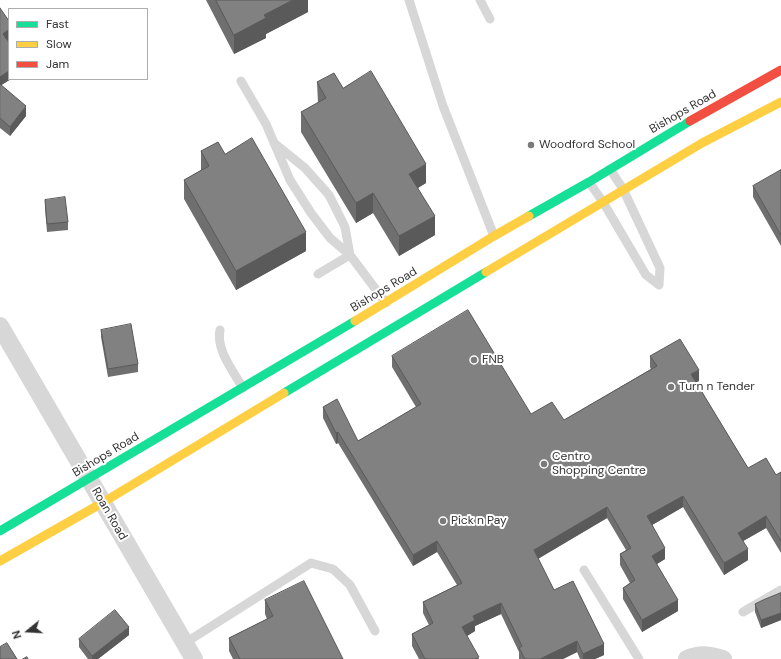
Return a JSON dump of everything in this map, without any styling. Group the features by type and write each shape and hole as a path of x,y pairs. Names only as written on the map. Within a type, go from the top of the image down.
{"main road":[{"name":"Bishops Road","path":"0,531 386,303 494,236 589,182 692,120 780,72"},
{"path":"0,561 102,503 702,143 781,102"}],"street":[{"name":"Roan Road","path":"0,326 194,659"},
{"path":"687,659 695,655 711,655 723,659"}],"lane":[{"path":"409,0 443,106 494,236"},
{"path":"480,0 490,19"},
{"path":"241,81 266,124 290,180 311,213 330,238 350,255 386,303"},
{"path":"273,141 305,168 329,194 345,227 350,255"},
{"path":"589,182 603,202 646,275 659,285 660,268 624,189 610,169"},
{"path":"318,274 350,255"},
{"path":"220,330 218,337 221,349 242,388"},
{"path":"184,643 311,563 333,569 350,585 375,631"},
{"path":"584,570 639,659"},
{"path":"743,612 781,590"}],"building":[{"path":"216,0 293,0 264,15 266,18 234,35"},
{"path":"0,8 8,20 8,30 3,34 8,42 8,72 0,77"},
{"path":"371,71 426,164 409,174 435,216 399,236 373,193 356,203 301,112 326,98 317,82 334,73 343,88"},
{"path":"0,84 26,106 10,127 0,118"},
{"path":"252,138 306,232 236,271 184,180 209,166 201,151 218,142 225,154"},
{"path":"781,170 781,235 753,186"},
{"path":"65,197 68,222 47,224 45,200"},
{"name":"Centro Shopping Centre","path":"468,310 531,414 552,402 564,420 657,366 650,356 680,339 699,370 691,374 748,468 766,458 776,475 781,472 781,541 766,516 738,533 748,549 724,563 683,496 647,516 665,548 652,556 678,600 642,620 623,588 635,580 620,554 631,548 607,507 534,550 554,590 573,581 604,644 583,654 577,641 540,659 525,659 519,648 522,646 501,603 473,616 475,620 462,627 479,657 475,659 425,659 412,634 433,623 423,602 462,583 437,541 413,555 338,432 336,433 323,407 337,399 358,441 421,404 392,356"},
{"path":"131,324 138,364 108,369 101,330"},
{"path":"304,581 343,659 240,659 229,638 273,616 265,600"},
{"path":"781,593 781,613 761,620 755,604"},
{"path":"115,610 129,627 92,656 79,639"},
{"path":"7,643 17,659 0,659 0,647"}],"traffic: fast":[{"path":"529,216 589,182 690,121"},
{"path":"284,393 486,272"},
{"path":"0,531 355,321"}],"traffic: slow":[{"path":"486,272 702,143 781,102"},
{"path":"355,321 529,216"},
{"path":"0,561 102,503 284,393"}],"traffic: jam":[{"path":"690,121 781,70"}],"place":[{"name":"Woodford School","path":"531,145"},
{"name":"FNB","path":"474,360"},
{"name":"Turn n Tender","path":"671,387"},
{"name":"Centro Shopping Centre","path":"544,464"},
{"name":"Pick n Pay","path":"443,521"}]}
